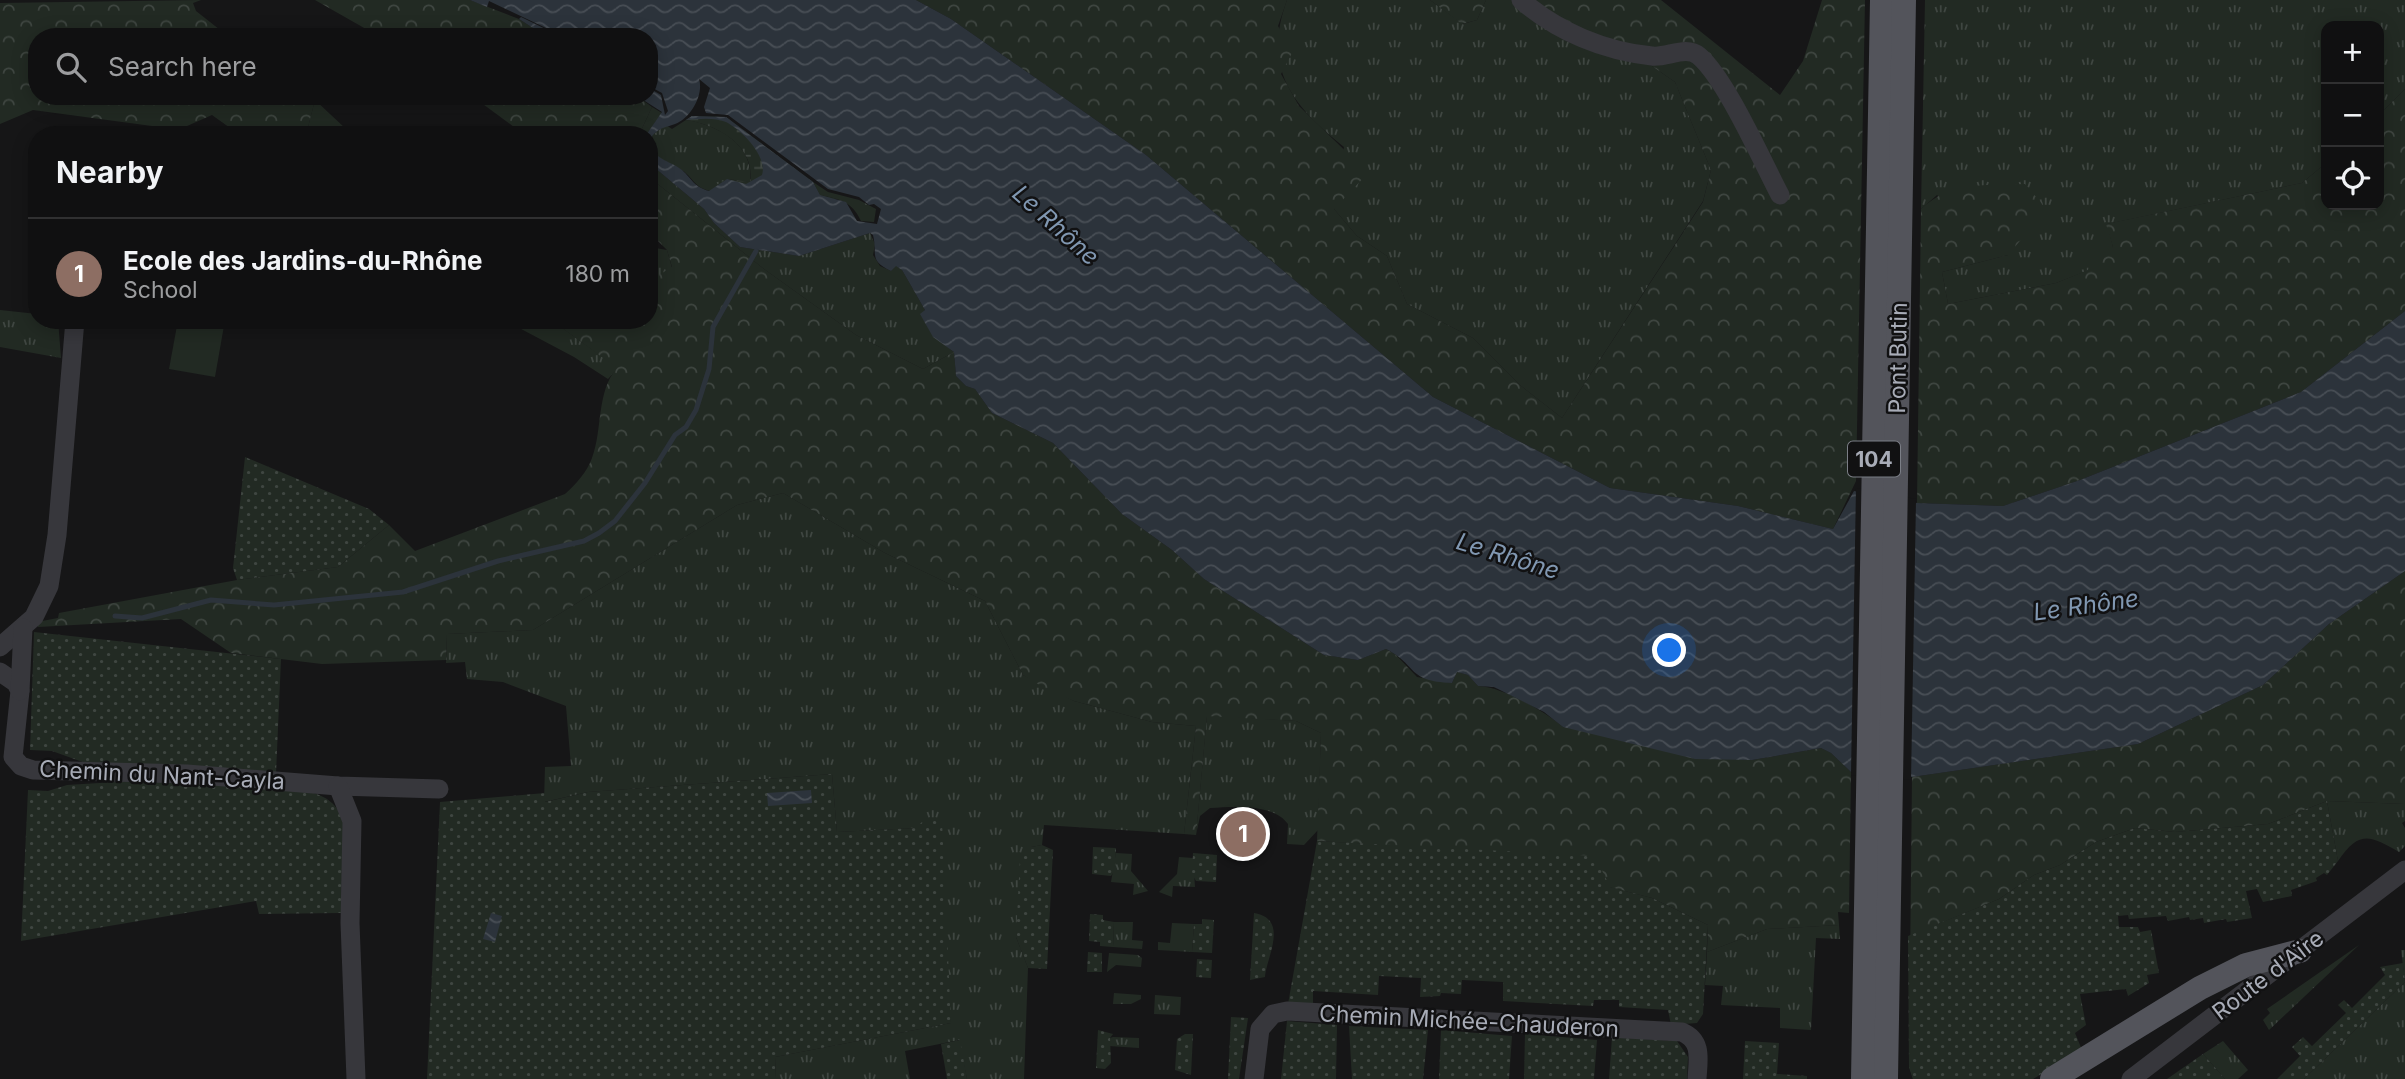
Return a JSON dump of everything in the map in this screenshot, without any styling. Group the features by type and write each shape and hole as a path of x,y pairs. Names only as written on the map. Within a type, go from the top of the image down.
{"main road":[{"name":"Pont Butin","path":"1877,922 1882,0"},
{"name":"Pont Butin","path":"1877,922 1904,0"},
{"name":"104","path":"1877,922 1889,1074"},
{"name":"104","path":"1863,1079 1877,922"},
{"path":"2052,1079 2200,988 2246,965 2300,951"}],"street":[{"path":"1521,0 1557,27 1593,42 1650,56 1683,51 1698,55 1715,74 1780,195"},
{"path":"0,647 23,628 43,604 52,572 74,329"},
{"name":"Chemin du Nant-Cayla","path":"23,628 13,757 21,766 33,770 187,774 338,786 439,789"},
{"path":"0,672 16,683 20,691"},
{"path":"338,786 352,821 349,923 356,1079"},
{"name":"Route d'Aïre","path":"2131,1079 2403,876"},
{"name":"Chemin Michée-Chauderon","path":"1254,1079 1260,1030 1273,1014 1287,1012 1682,1032 1690,1036 1698,1047 1697,1079"}],"green space":[{"path":"201,0 193,3 196,11 218,28 28,28 28,105 314,105 308,126 227,126 212,115 187,126 152,126 33,110 0,124 0,3"},
{"path":"315,0 470,0 519,19 533,28 364,28"},
{"path":"916,0 1287,0 1278,26 1292,53 1281,74 1299,106 1368,173 1334,209 1357,236 1387,256 1407,304 1473,338 1520,385 1562,418 1703,202 1711,170 1675,82 1649,64 1539,22 1512,0 1661,0 1780,95 1803,61 1822,0 1865,0 1856,481 1833,529 1738,506 1610,488 1433,397 1146,155 951,19"},
{"path":"1287,0 1430,0 1463,24 1477,20 1486,0 1512,0 1539,22 1649,64 1675,82 1711,170 1703,201 1562,418 1520,385 1473,338 1407,304 1387,256 1357,236 1334,209 1344,147 1310,116 1297,100 1280,66 1280,24"},
{"path":"1430,0 1486,0 1477,20 1462,24"},
{"path":"1925,0 2405,0 2405,89 2384,110 2384,21 2321,21 2321,167 2302,183 2107,224 2113,247 2089,270 2056,283 1948,304 1942,272 2008,255 1937,195 1921,209"},
{"path":"2405,89 2405,311 2301,392 2080,480 2003,506 1917,503 1921,209 1945,193 1957,189 2025,184 2042,204 2040,217 2008,255 1942,272 1948,304 2056,283 2088,270 2093,252 2113,247 2106,224 2302,183 2321,167 2321,210 2384,210 2384,110"},
{"path":"314,105 320,105 343,126 308,126"},
{"path":"484,105 652,107 643,126 513,126"},
{"path":"652,107 662,113 653,126 643,126"},
{"path":"692,116 726,117 813,182 820,195 838,199 723,194 702,189 712,191 714,186 727,179 750,182 750,169 741,148 732,139 710,127 686,120"},
{"path":"686,120 722,132 740,147 747,157 750,182 727,179 712,191 697,185 684,172 658,156 658,131 666,125 672,129"},
{"path":"658,171 704,209 714,223 740,247 799,256 870,233 875,244 873,255 880,266 891,271 896,265 902,270 925,310 921,315 933,336 954,352 923,369 856,335 764,269 658,184"},
{"path":"813,182 828,192 859,200 876,209 874,222 861,221 849,205 820,195"},
{"path":"658,184 764,269 856,335 923,369 954,352 956,376 966,386 975,389 992,413 1053,443 1122,514 1172,550 1204,579 1324,655 1358,660 1386,649 1396,655 1417,677 1452,683 1457,672 1468,675 1478,686 1488,687 1523,701 1563,727 1752,760 1821,748 1831,753 1851,772 1849,913 1838,912 1839,925 1767,929 1707,952 1708,925 1652,898 1413,847 1317,841 1321,733 1296,721 1207,716 1196,835 1184,834 1196,726 1152,722 1074,701 1046,689 1023,675 985,601 885,553 783,493 737,505 533,630 447,634 446,660 322,664 231,653 181,619 38,627 37,622 58,618 59,613 237,580 338,567 389,525 415,551 565,494 581,477 592,458 606,388 617,368 563,329 658,329 658,276 672,267 667,250 658,241"},
{"path":"658,248 667,250 672,268 658,277"},
{"path":"0,310 28,313 28,329 59,329 61,358 0,347"},
{"path":"176,329 223,329 215,377 169,369"},
{"path":"521,329 564,329 618,368 608,379 574,357"},
{"path":"245,457 369,509 389,525 338,567 237,580 233,568"},
{"path":"783,493 885,553 985,601 1023,675 1074,701 1152,722 1196,726 1184,834 1044,825 1042,845 1031,847 1016,937 1028,968 1024,1079 967,1079 959,1040 905,1051 910,1079 776,1079 775,1057 951,1023 917,828 837,832 832,774 588,792 544,802 545,767 571,766 566,706 503,682 467,679 465,662 446,663 447,634 533,630 737,505"},
{"path":"2405,571 2405,804 2327,801 2268,824 2175,832 2135,828 2096,842 2060,865 2034,875 1999,899 1936,925 1913,1079 1909,1067 1912,777 2138,744 2263,685 2329,624"},
{"path":"34,632 281,659 276,774 91,765 52,751 30,750"},
{"path":"1207,715 1296,721 1321,733 1318,830 1304,845 1287,844 1288,824 1273,812 1263,809 1210,808 1200,816 1196,835"},
{"path":"832,774 837,832 916,828 924,820 942,821 951,1023 775,1057 776,1079 427,1079 440,802 545,793 545,802 588,792"},
{"path":"149,780 310,792 327,799 344,820 341,913 259,914 256,901 21,941 28,790 48,791 67,785"},
{"path":"2327,801 2405,804 2405,821 2402,823 2405,828 2405,846 2399,852 2366,838 2352,844 2338,861"},
{"path":"2327,801 2338,861 2327,875 2324,873 2316,878 2317,881 2291,890 2292,896 2263,902 2257,889 2246,891 2252,918 2227,922 2226,919 2204,923 2203,918 2190,920 2189,917 2168,921 2166,916 2129,919 2128,915 2118,916 2119,927 2138,927 2140,932 2151,930 2159,973 2147,975 2149,983 2128,996 2126,989 2080,994 2086,1025 2075,1033 2082,1050 2033,1079 1913,1079 1909,1067 1908,936 1999,899 2034,875 2060,865 2096,842 2135,828 2175,832 2268,824"},
{"path":"1317,841 1595,856 1610,887 1652,898 1708,925 1703,1014 1697,1023 1671,1025 1668,1010 1619,1007 1619,1000 1594,1000 1593,1006 1503,1001 1503,982 1462,980 1461,994 1441,993 1440,996 1420,997 1421,978 1379,976 1378,995 1313,991 1313,1005 1288,1004"},
{"path":"1042,845 1053,850 1047,969 1028,968 1016,937 1020,858 1031,847"},
{"path":"1093,847 1116,848 1115,870 1111,876 1092,874"},
{"path":"1116,853 1132,854 1131,871 1148,891 1133,895 1134,884 1111,882"},
{"path":"1193,853 1217,855 1216,882 1196,881 1192,874"},
{"path":"1179,857 1193,858 1195,887 1173,886 1172,897 1159,892 1177,874"},
{"path":"1254,913 1265,917 1274,931 1265,977 1250,980"},
{"path":"1090,914 1103,915 1103,920 1114,922 1113,947 1100,946 1100,942 1089,941"},
{"path":"1202,919 1214,920 1212,953 1192,952 1194,924 1202,924"},
{"path":"1114,922 1133,922 1132,940 1143,941 1142,949 1113,947"},
{"path":"1172,923 1194,924 1192,952 1158,950 1158,942 1170,943"},
{"path":"1839,925 1840,939 1816,938 1811,1030 1780,1028 1780,1008 1721,1005 1723,986 1705,985 1707,952 1767,929"},
{"path":"2359,945 2269,1030 2263,1020 2270,1013 2267,1009"},
{"path":"2401,950 2405,950 2405,982"},
{"path":"1088,952 1102,953 1102,972 1087,972"},
{"path":"1109,953 1138,955 1142,958 1141,967 1116,965 1107,972"},
{"path":"1197,959 1212,960 1211,978 1196,977"},
{"path":"2403,963 2405,982 2304,1079 2277,1079 2300,1056 2292,1047 2303,1037 2312,1046 2346,1013 2338,1005 2344,1000 2352,1008 2385,975 2380,967"},
{"path":"2405,982 2405,1079 2304,1079"},
{"path":"1114,993 1141,995 1141,999 1131,1004 1113,1004"},
{"path":"1155,995 1181,997 1180,1015 1154,1014"},
{"path":"1231,1017 1248,1018 1239,1079 1228,1079"},
{"path":"1287,1021 1337,1025 1336,1079 1281,1079"},
{"path":"1349,1026 1428,1030 1423,1079 1352,1079"},
{"path":"1098,1030 1113,1034 1110,1038 1111,1063 1105,1069 1096,1068"},
{"path":"1441,1030 1512,1036 1509,1079 1439,1079"},
{"path":"1185,1034 1193,1034 1191,1075 1175,1070 1177,1039"},
{"path":"1525,1034 1597,1040 1594,1079 1524,1079"},
{"path":"1612,1037 1677,1041 1688,1057 1687,1079 1609,1079"},
{"path":"1110,1038 1139,1038 1139,1048 1109,1046"},
{"path":"960,1040 967,1079 947,1079 941,1044"},
{"path":"1745,1041 1779,1043 1777,1074 1807,1076 1807,1079 1743,1079"},
{"path":"2223,1041 2248,1070 2238,1079 2225,1079 2203,1054"},
{"path":"2203,1054 2225,1079 2167,1079"}],"water":[{"name":"Le Rhône","path":"470,0 916,0 951,19 1146,155 1433,397 1610,488 1738,506 1833,529 1854,491 1917,503 2003,506 2080,480 2301,392 2405,311 2405,571 2329,624 2263,685 2138,744 1912,777 1851,772 1831,753 1821,748 1752,760 1695,759 1563,727 1544,712 1494,687 1478,686 1468,675 1457,672 1452,683 1437,682 1420,676 1386,649 1358,660 1324,655 1204,579 1172,550 1122,514 1053,443 992,413 975,389 966,386 956,376 954,352 933,337 920,314 925,310 902,270 896,266 891,271 879,264 875,256 873,235 870,233 799,256 740,247 714,223 704,209 658,171 658,156 709,191 727,179 746,184 762,175 763,168 757,152 732,126 721,120 686,120 692,116 726,117 813,182 820,195 846,202 857,221 877,224 881,209 874,204 869,205 859,197 828,189 728,115 706,113 704,107 710,88 699,79 700,92 691,111 681,121 658,131 658,126 652,126 662,112 651,105 658,105 658,93 661,95 665,115 668,111 662,93 658,91 658,28 546,28 489,1 487,7"},
{"path":"521,17 544,28 533,28 519,19"},
{"path":"811,790 812,803 768,806 767,793"},
{"path":"491,913 502,916 495,942 483,939"}],"pier":[{"path":"1856,488 1916,499 1911,780 1851,775"}],"waterway":[{"path":"115,616 142,618 211,600 274,605 403,592 498,561 584,541 599,533 615,521 645,483 675,435 686,427 696,410 709,369 713,327 756,251"}],"place":[{"name":"Ecole des Jardins-du-Rhône","path":"1243,834"}]}
